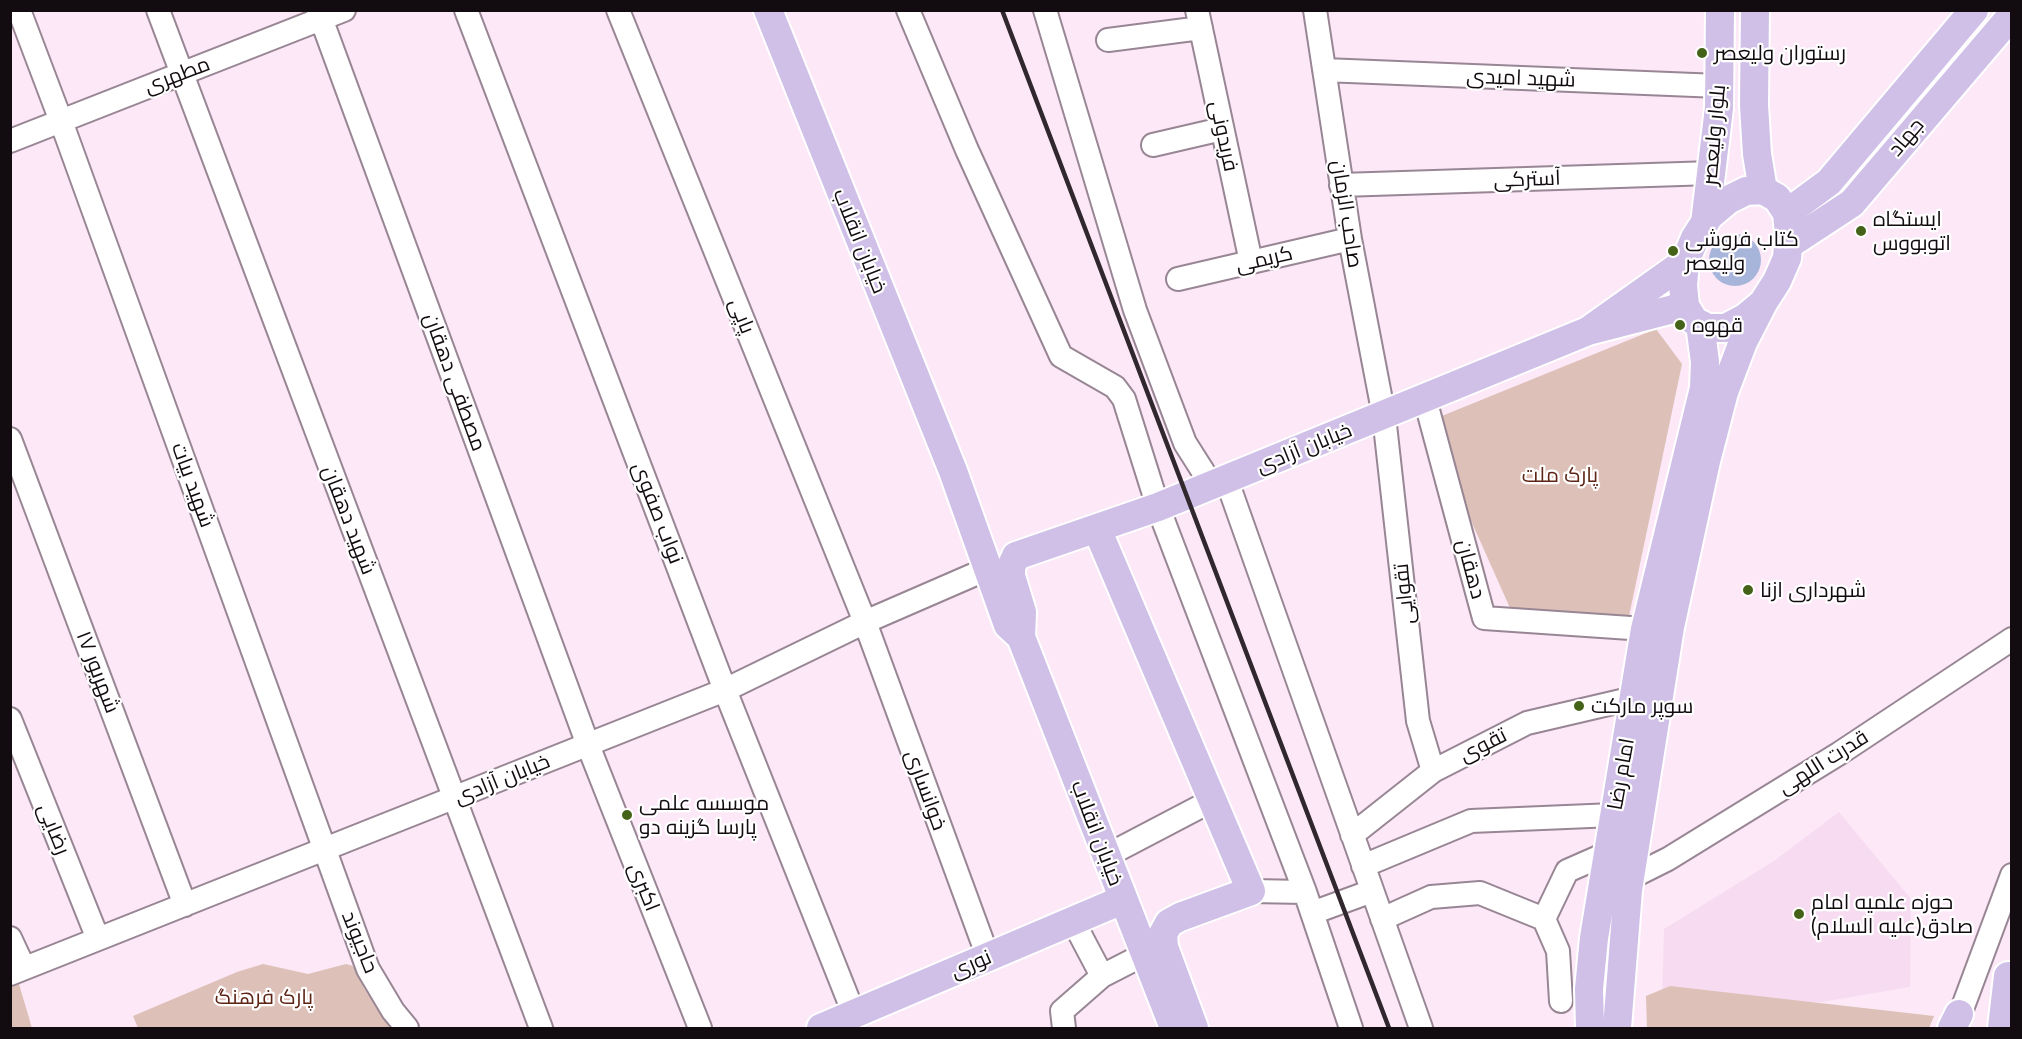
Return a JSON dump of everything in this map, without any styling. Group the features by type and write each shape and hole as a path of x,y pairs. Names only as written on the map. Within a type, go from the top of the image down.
{"main road":[{"name":"خیابان انقلاب","path":"768,10 953,471 1008,625 1021,637"},
{"name":"بلوار ولیعصر","path":"1705,223 1719,97 1720,10"},
{"name":"بلوار ولیعصر","path":"1755,10 1754,105 1757,154 1763,190"},
{"name":"جهاد","path":"1787,213 1829,182 1974,10"},
{"name":"جهاد","path":"1788,246 1852,203 2012,15"},
{"path":"1719,97 1754,105"},
{"path":"1829,182 1852,203"},
{"path":"1763,190 1777,198 1787,213 1787,258 1777,281 1743,342 1697,456 1704,388 1704,353 1683,285 1685,262 1695,238 1705,223 1728,201 1746,191 1763,190"},
{"path":"1588,331 1685,262"},
{"path":"1588,331 1693,315 1708,328 1726,328 1763,303"},
{"name":"خیابان آزادی","path":"1016,556 1158,507 1588,331"},
{"name":"امام رضا","path":"1590,1029 1589,989 1608,853 1645,629 1697,456"},
{"name":"امام رضا","path":"1617,1029 1620,962 1630,878 1697,456"},
{"name":"خیابان انقلاب","path":"953,471 976,501 993,538 1016,556 1011,567 1011,576 1022,612 1021,637 1122,900 1153,951 1194,1029"},
{"path":"1097,529 1251,891 1169,923 1153,951"},
{"name":"نوری","path":"821,1029 1122,900"},
{"name":"خیابان انقلاب","path":"1153,951 1174,1029"},
{"path":"2002,1029 2010,971"}],"street":[{"name":"شهید بیات","path":"19,10 325,849"},
{"name":"شهید دهقان","path":"158,10 541,1029"},
{"name":"مطهری","path":"10,141 182,74 320,15 344,10"},
{"name":"نواب صفوی","path":"466,10 725,690 854,1014"},
{"name":"پاپی","path":"618,10 865,622"},
{"path":"908,10 967,150 1061,356 1115,387 1124,399 1158,507 1308,903 1352,1029"},
{"path":"1045,10 1135,310 1185,443 1219,481 1352,835 1421,1029"},
{"name":"صاحب الزمان","path":"1315,10 1350,239 1384,416"},
{"name":"مصطفی دهقان","path":"320,15 588,744"},
{"path":"1108,40 1199,19"},
{"name":"فریدونی","path":"1199,19 1251,262"},
{"name":"شهید امیدی","path":"1324,70 1719,97"},
{"path":"1152,145 1222,129"},
{"name":"آسترکی","path":"1341,184 1712,173"},
{"name":"کریمی","path":"1178,279 1350,239"},
{"name":"دهقان","path":"1425,399 1484,618 1645,629"},
{"name":"تقوایی","path":"1384,416 1418,721 1433,771"},
{"name":"۱۷ شهریور","path":"10,439 184,905"},
{"name":"خیابان آزادی","path":"17,971 725,690 865,622 987,569"},
{"name":"خوانساری","path":"865,622 988,957"},
{"name":"قدرت اللهی","path":"1630,878 1668,859 1840,753 2012,639"},
{"name":"تقوی","path":"1352,835 1433,771 1527,723 1634,698"},
{"name":"رضایی","path":"10,719 98,939"},
{"name":"اکبری","path":"588,744 700,1029"},
{"path":"1106,856 1211,801"},
{"path":"1363,866 1471,822 1614,815"},
{"name":"حاجیوند","path":"325,849 368,969 393,1011 407,1029"},
{"path":"1544,919 1566,872 1608,853"},
{"path":"1955,1024 2012,875"},
{"path":"1251,891 1308,903 1372,891"},
{"path":"1382,919 1431,897 1480,893 1544,919 1558,951 1561,1001"},
{"path":"1073,921 1101,976"},
{"path":"10,938 17,971"},
{"path":"1064,1029 1062,1011 1101,976 1153,951"},
{"path":"1990,1029 2010,971"}],"shaded area":[{"name":"حوزه علمیه امام صادق(علیه السلام)","path":"1839,812 1911,899 1910,987 1822,1002 1662,1003 1664,929 1774,861"}],"green space":[{"name":"پارک ملت","path":"1656,329 1682,364 1628,621 1510,608 1427,422"},
{"name":"پارک فرهنگ","path":"263,964 308,974 346,964 353,966 365,990 393,1028 138,1028 133,1016 237,972"},
{"path":"10,983 19,984 32,1028 11,1028"},
{"path":"1670,986 1934,1016 1929,1028 1647,1028 1646,996"}],"water":[{"path":"1730,234 1740,234 1754,241 1761,260 1754,279 1740,286 1730,286 1720,282 1713,275 1709,265 1709,255 1713,245 1720,238"}],"railway":[{"path":"1002,10 1389,1028"}],"place":[{"name":"رستوران ولیعصر","path":"1702,53"},
{"name":"ایستگاه اتوبووس","path":"1861,231"},
{"name":"کتاب فروشی ولیعصر","path":"1673,251"},
{"name":"قهوه","path":"1680,325"},
{"name":"شهرداری ازنا","path":"1748,590"},
{"name":"سوپر مارکت","path":"1579,706"},
{"name":"موسسه علمی پارسا گزینه دو","path":"627,815"},
{"name":"حوزه علمیه امام صادق(علیه السلام)","path":"1799,914"}]}
